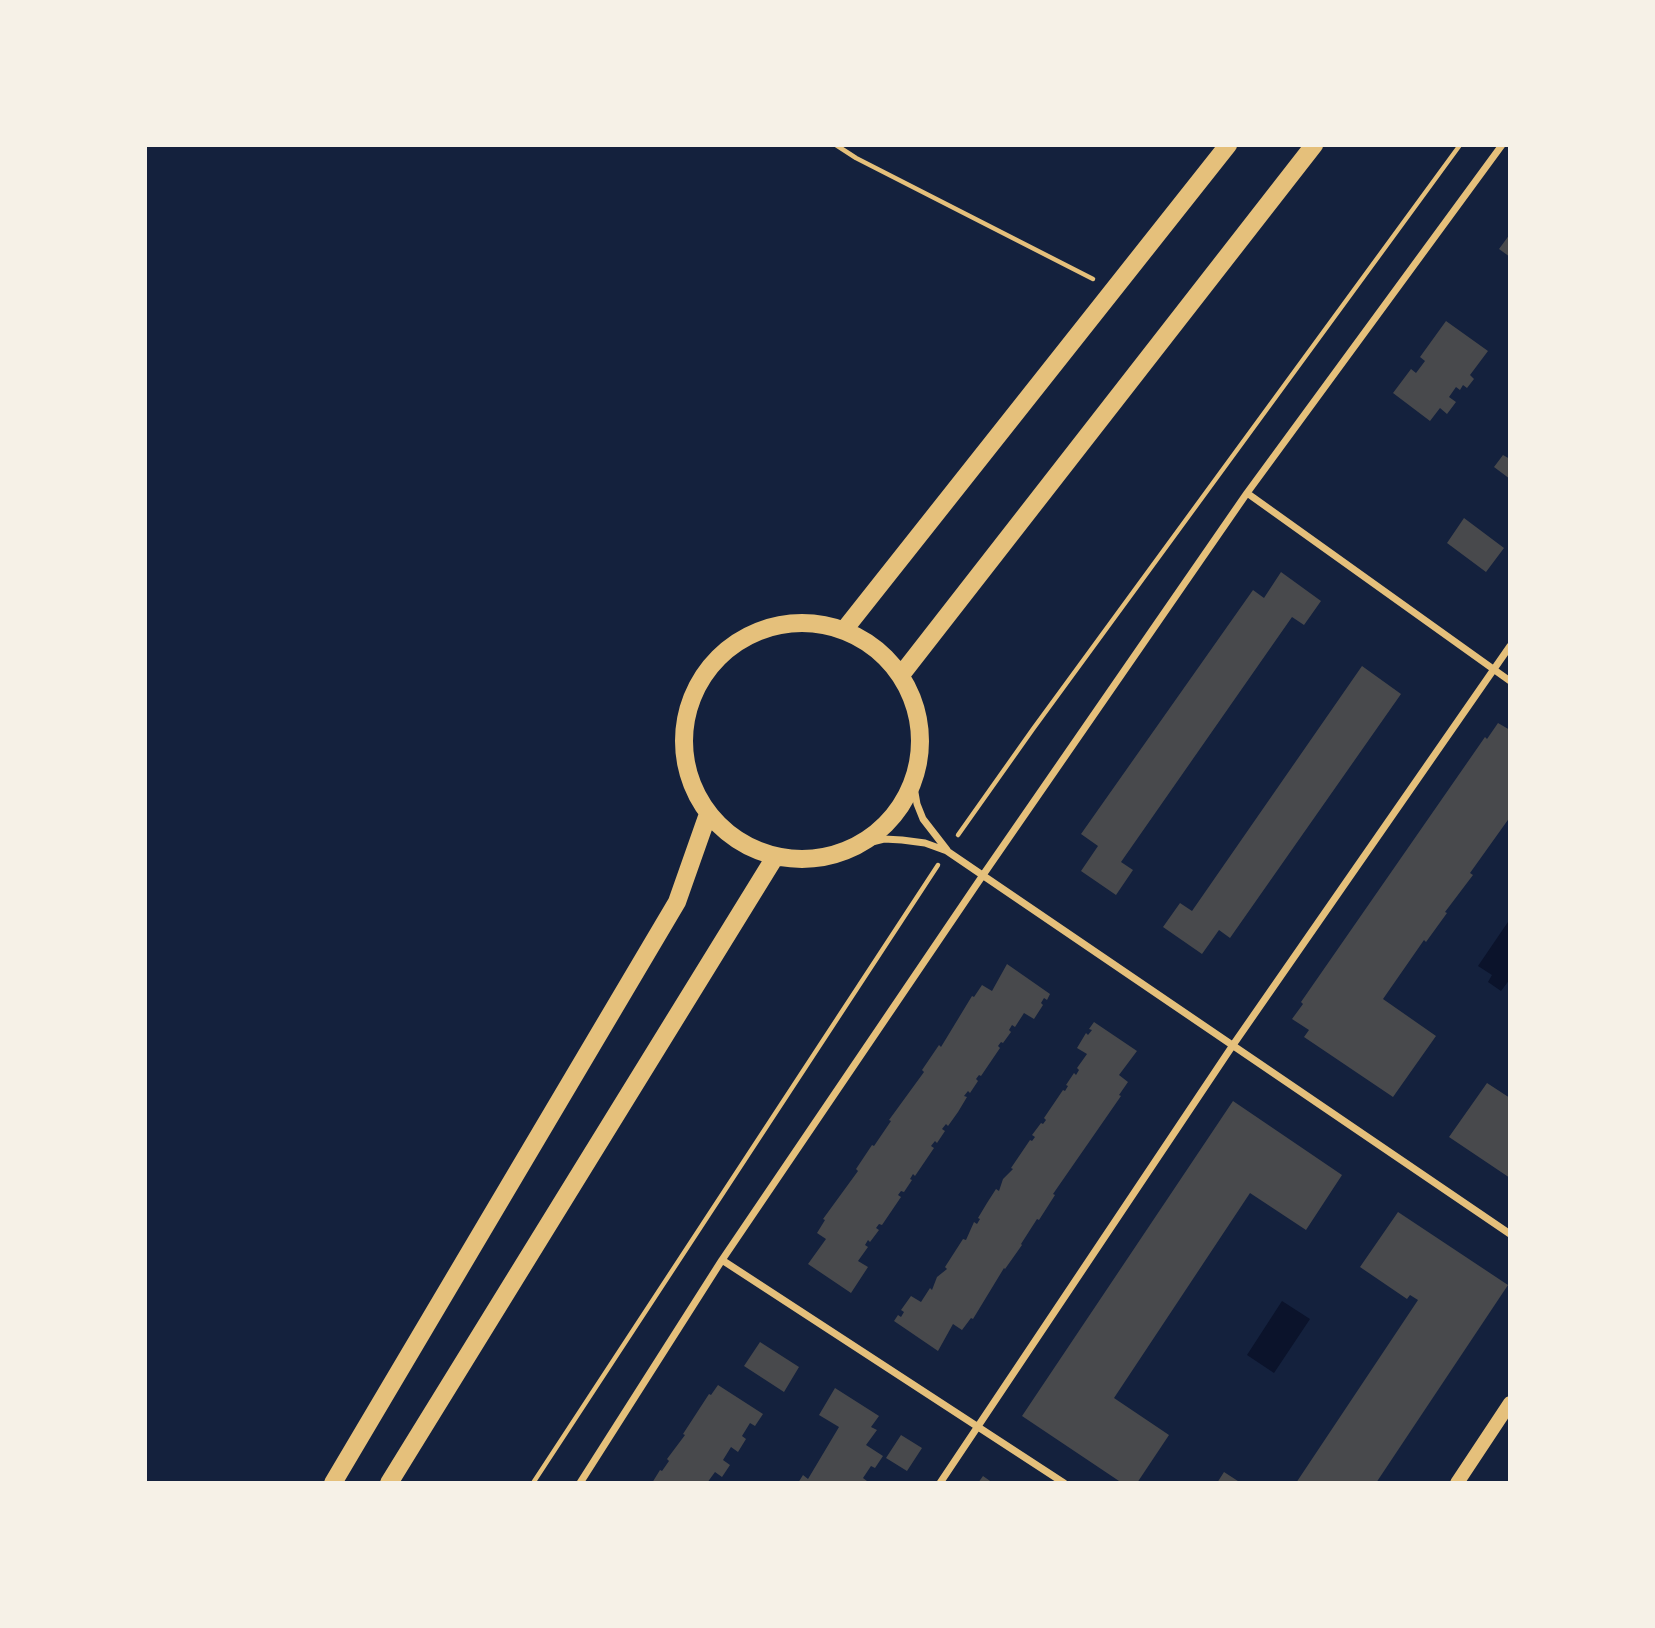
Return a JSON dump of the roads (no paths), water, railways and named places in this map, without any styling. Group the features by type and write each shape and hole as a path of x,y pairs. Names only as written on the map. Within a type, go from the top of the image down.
{"main road":[{"path":"844,630 1228,145"},
{"path":"901,675 1314,145"},
{"path":"807,622 844,630 876,648 901,675 916,706 920,738 917,772 904,803 879,831 848,850 812,860 775,857 737,842 708,814 689,780 682,743 688,705 706,670 734,643 769,627 807,622"},
{"path":"333,1483 677,902 708,814"},
{"path":"389,1483 775,857"},
{"path":"1457,1483 1510,1403"}],"street":[{"path":"580,1483 722,1260 983,875 1247,493 1502,145"},
{"path":"1247,493 1510,681"},
{"path":"940,1483 1233,1045 1510,646"},
{"path":"913,781 923,819 947,851"},
{"path":"856,846 884,839 925,843 947,851 1510,1234"},
{"path":"722,1260 1064,1483"}],"water":[{"path":"1510,919 1510,979 1501,991 1488,982 1492,975 1478,966"},
{"path":"1282,1301 1310,1319 1274,1373 1247,1355"}]}
